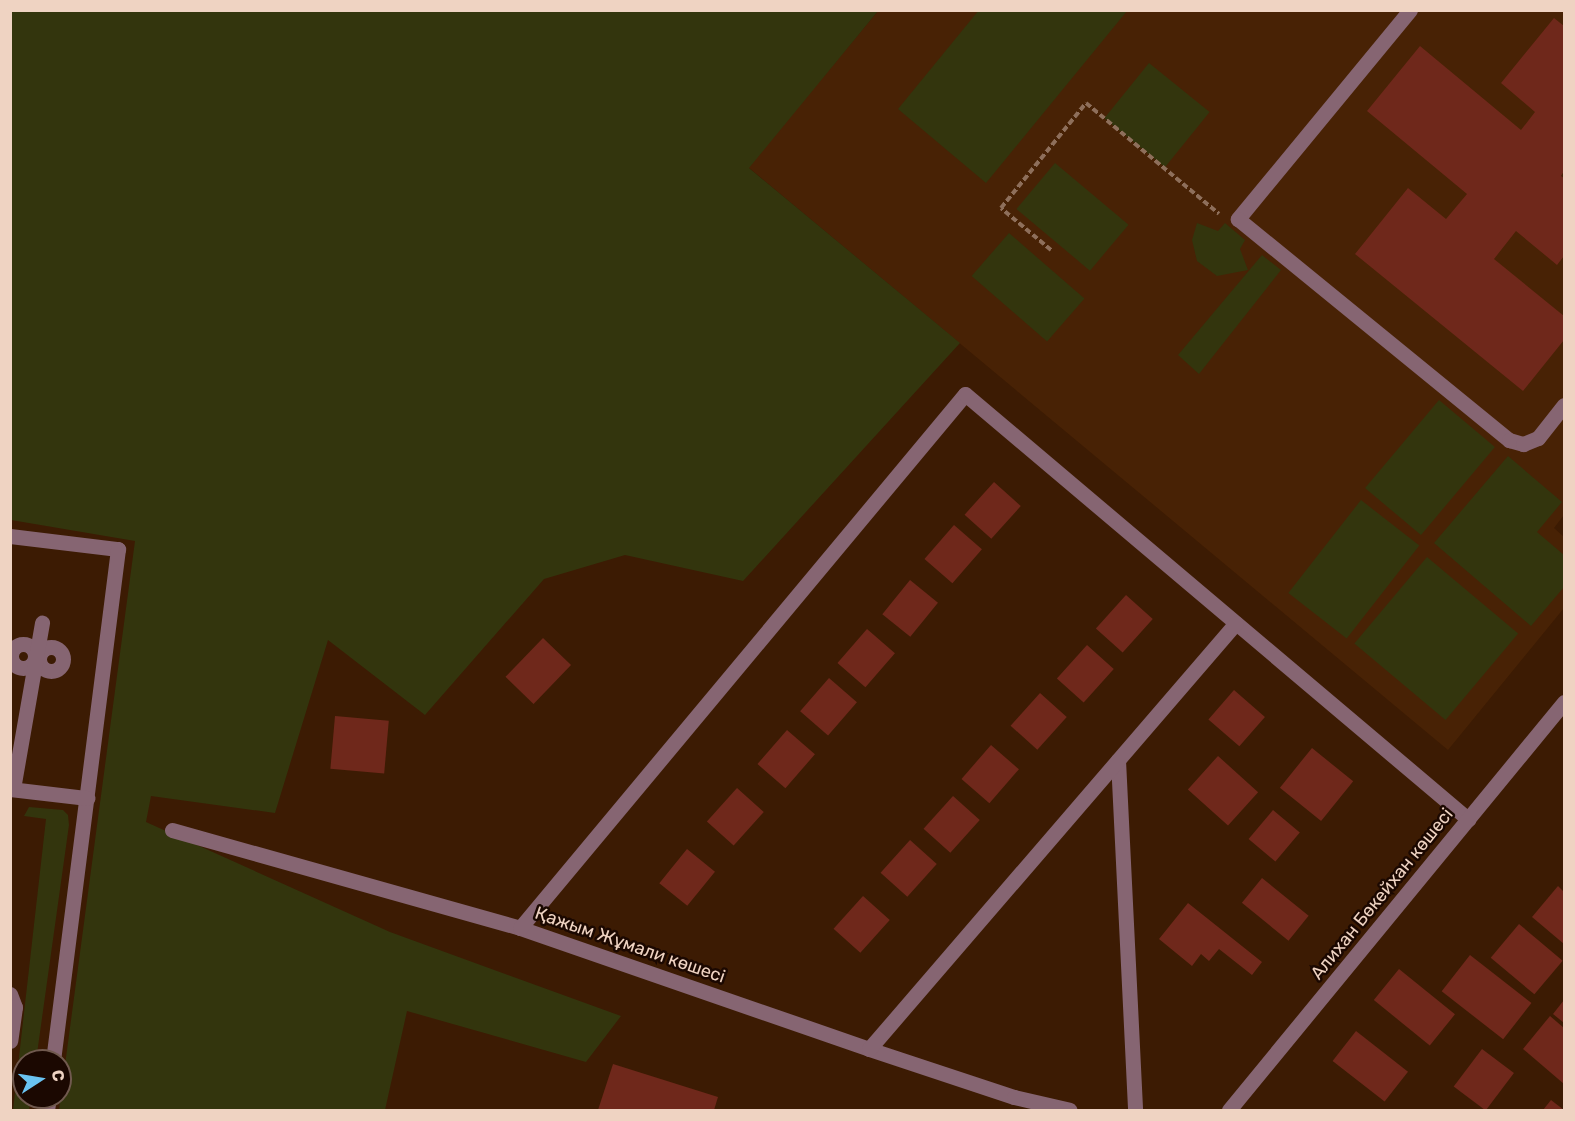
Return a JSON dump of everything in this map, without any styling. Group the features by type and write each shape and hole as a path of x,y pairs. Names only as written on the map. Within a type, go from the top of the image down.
{"street":[{"path":"1410,10 1238,219 1509,441 1523,444 1538,438 1564,405"},
{"path":"520,928 965,394 1468,819"},
{"path":"10,536 118,549 55,1049"},
{"path":"42,623 12,789 87,798"},
{"path":"869,1049 1236,623"},
{"name":"Алихан Бөкейхан көшесі","path":"1229,1110 1564,702"},
{"path":"1118,760 1135,1110"},
{"name":"Қажым Жұмали көшесі","path":"172,830 520,928 1014,1097 1070,1110"},
{"path":"10,994 15,1007 10,1041"}],"path":[{"path":"1051,250 1001,208 1086,103 1221,216 1238,219"}],"shaded area":[{"path":"979,10 1127,11 986,183 898,109"},
{"path":"10,11 878,11 749,168 960,343 743,581 625,555 544,579 425,715 328,640 275,813 151,796 146,822 390,932 621,1016 586,1062 407,1011 385,1110 59,1110 72,1109 72,1049 67,1049 135,541 11,520"},
{"path":"878,11 1564,11 1564,515 1554,528 1564,537 1564,608 1448,750 748,167"},
{"path":"1149,63 1210,112 1165,167 1104,118"},
{"path":"1055,163 1129,225 1090,271 1016,209"},
{"path":"1197,223 1218,231 1225,223 1245,240 1240,249 1248,270 1217,276 1197,261 1192,240"},
{"path":"1009,233 1084,299 1047,342 972,276"},
{"path":"1262,255 1281,270 1199,374 1178,355"},
{"path":"1439,400 1495,447 1421,535 1365,488"},
{"path":"1508,456 1562,502 1537,532 1564,555 1564,587 1531,626 1434,543"},
{"path":"1361,500 1419,546 1347,639 1288,593"},
{"path":"1427,557 1518,633 1446,720 1354,644"},
{"path":"29,807 63,810 68,815 69,825 38,1049 20,1049 46,819 24,816"}],"building":[{"path":"1554,18 1564,26 1564,171 1561,176 1564,178 1564,256 1557,265 1516,231 1494,259 1564,316 1564,340 1523,391 1355,254 1408,188 1446,219 1467,194 1367,111 1420,46 1521,130 1535,112 1501,83"},
{"path":"994,482 1021,506 991,539 965,515"},
{"path":"954,525 982,549 952,583 924,559"},
{"path":"910,580 938,603 910,637 882,614"},
{"path":"1126,595 1153,619 1123,653 1096,628"},
{"path":"867,629 895,653 865,687 837,663"},
{"path":"543,638 571,665 534,704 505,677"},
{"path":"1087,645 1114,669 1084,703 1057,678"},
{"path":"829,678 857,702 828,735 800,711"},
{"path":"1234,690 1265,717 1239,746 1208,719"},
{"path":"1040,693 1067,717 1037,750 1011,726"},
{"path":"335,716 389,721 384,774 330,769"},
{"path":"787,730 815,754 785,788 757,764"},
{"path":"991,745 1019,769 989,803 961,779"},
{"path":"1312,748 1353,781 1321,821 1280,788"},
{"path":"1218,756 1258,792 1228,826 1188,789"},
{"path":"737,788 764,812 734,846 707,821"},
{"path":"953,796 980,820 950,853 924,829"},
{"path":"1273,810 1300,832 1275,862 1249,839"},
{"path":"910,840 937,864 907,897 881,873"},
{"path":"687,849 715,872 687,906 659,883"},
{"path":"1262,878 1309,916 1288,941 1242,903"},
{"path":"1558,886 1564,892 1564,944 1532,917"},
{"path":"863,896 890,920 860,953 834,929"},
{"path":"1188,903 1262,962 1252,975 1219,949 1209,961 1201,954 1192,966 1159,939"},
{"path":"1519,924 1563,961 1534,994 1491,958"},
{"path":"1470,955 1531,1003 1503,1039 1442,991"},
{"path":"1399,969 1455,1014 1430,1045 1374,1000"},
{"path":"1564,1000 1564,1023 1553,1014"},
{"path":"1550,1016 1564,1028 1564,1084 1523,1049"},
{"path":"1356,1031 1408,1072 1385,1102 1333,1061"},
{"path":"1482,1049 1514,1073 1486,1110 1454,1087"},
{"path":"613,1064 718,1097 714,1110 598,1110"},
{"path":"1551,1100 1564,1110 1543,1110"}]}
